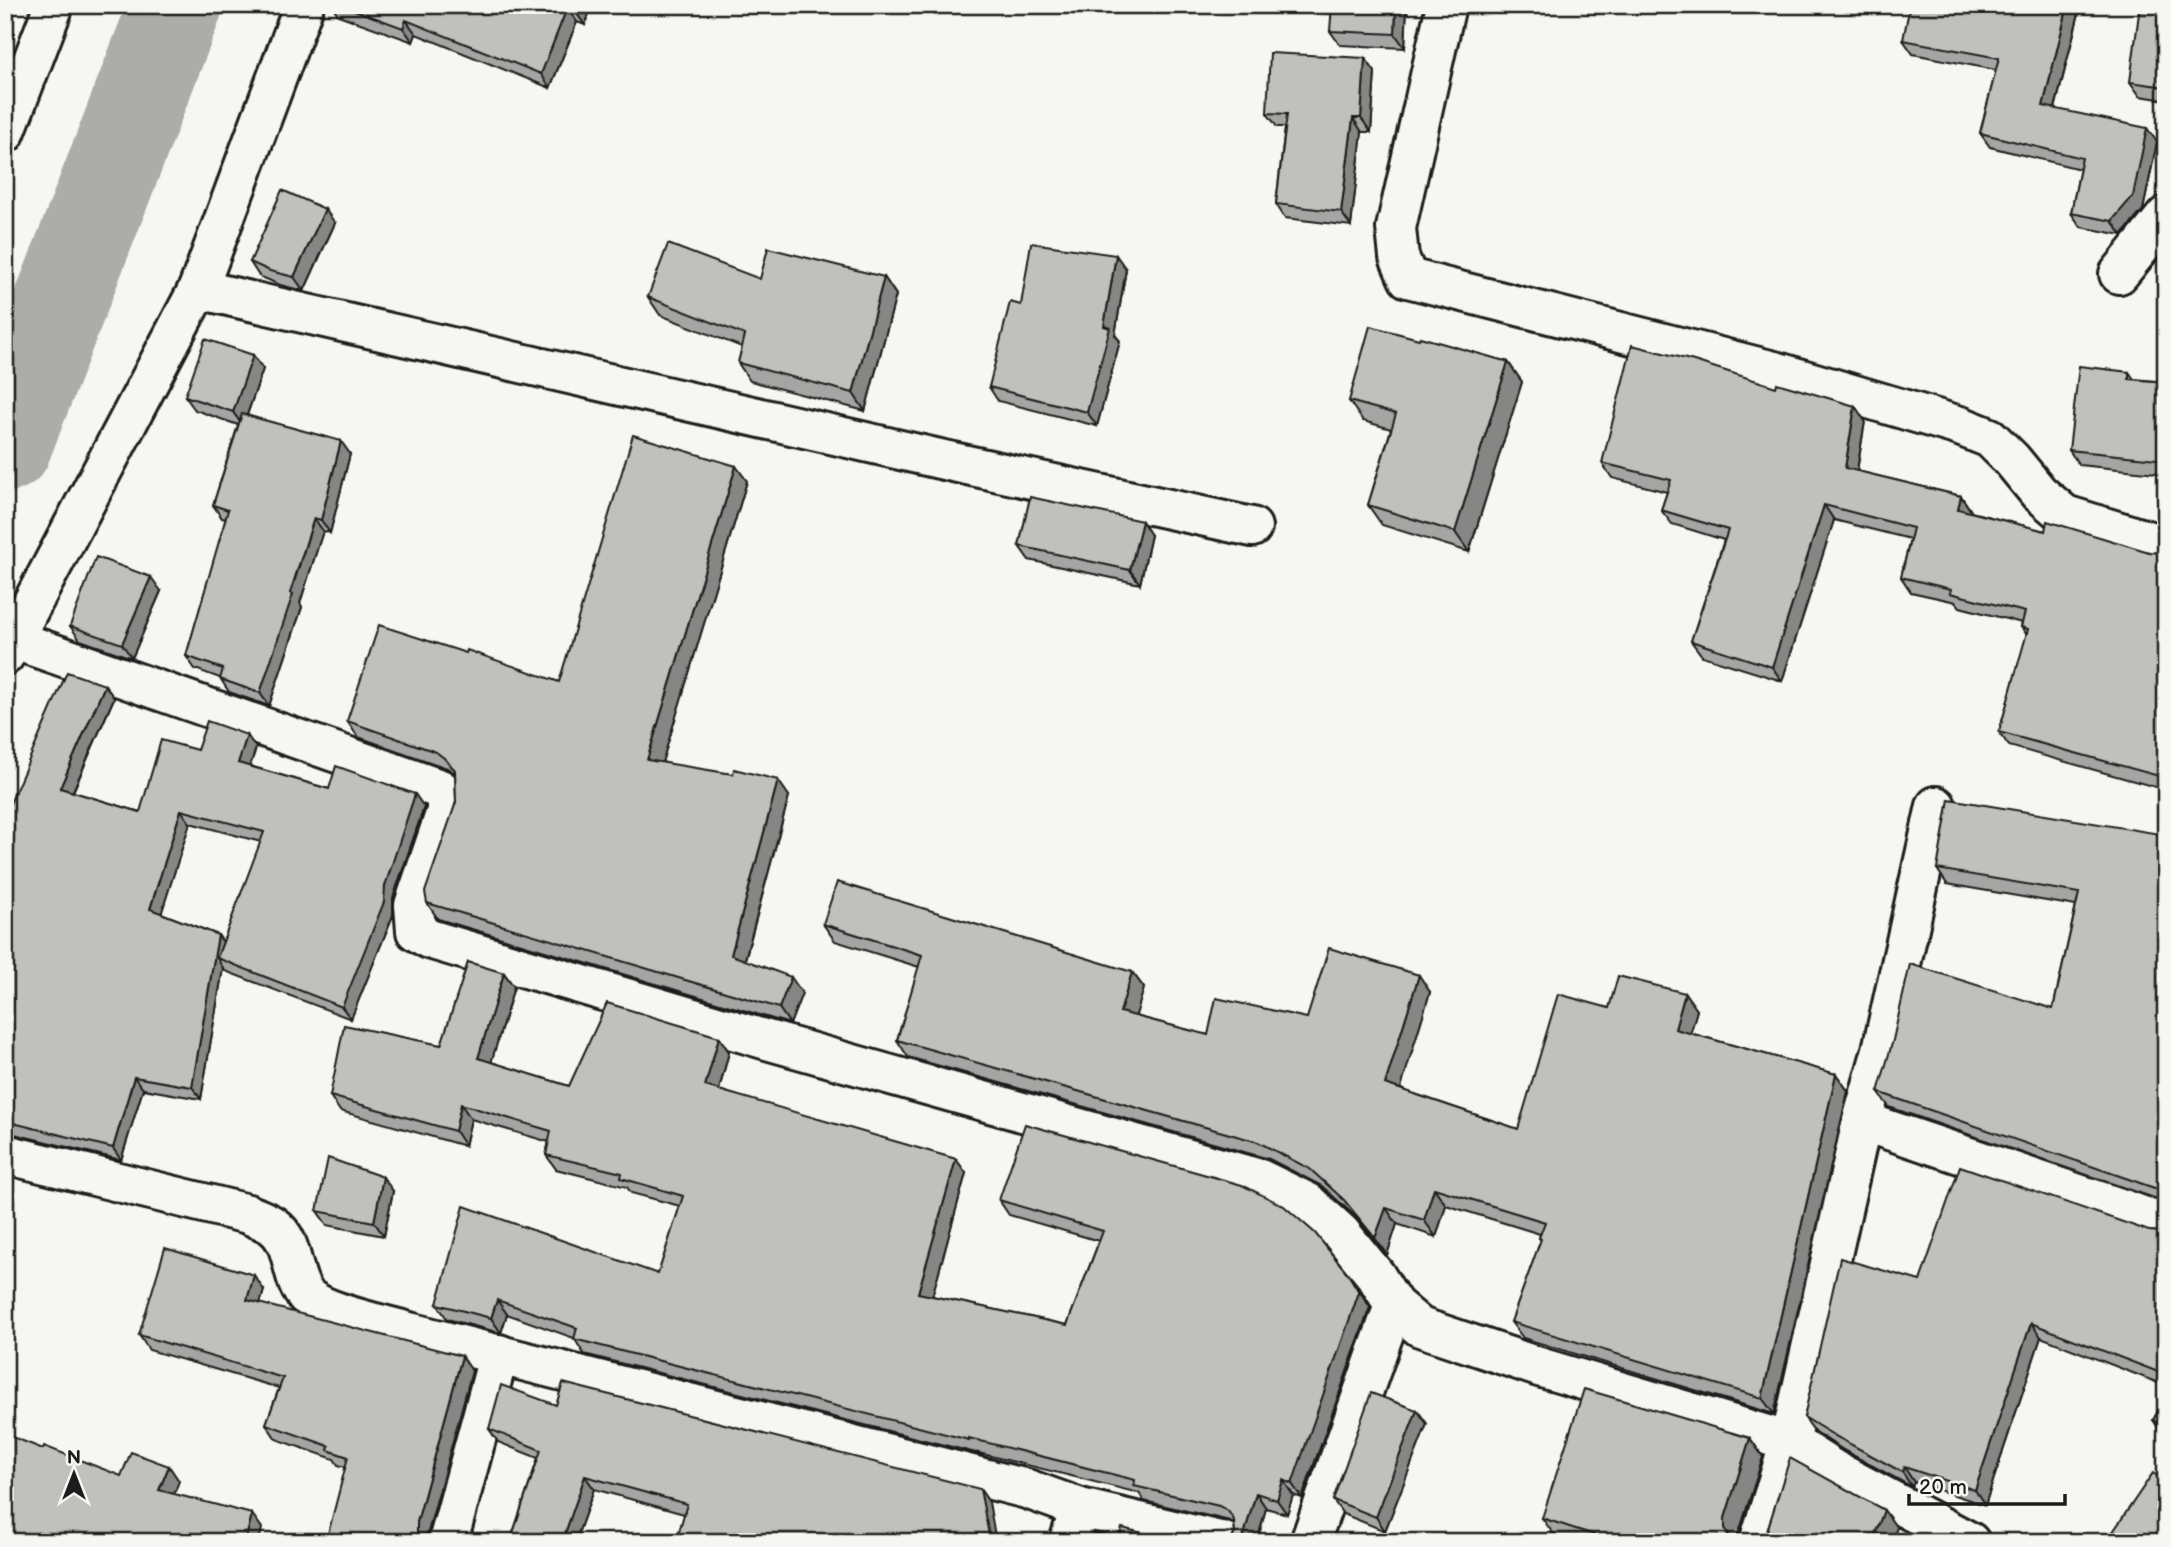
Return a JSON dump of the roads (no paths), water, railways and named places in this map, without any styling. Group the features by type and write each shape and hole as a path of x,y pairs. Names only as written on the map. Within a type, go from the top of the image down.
{"street":[{"path":"5,133 54,5"},
{"path":"304,5 198,289 10,648 440,789 446,794 446,811 414,905 416,931 429,939 780,1044 1259,1179 1307,1202 1341,1233 1376,1276 1394,1305 1420,1326 1539,1367 1790,1442 1834,1470 1970,1542"},
{"path":"1446,5 1396,228 1399,257 1408,278 1778,372 1960,426 1990,438 2039,492 2065,515 2166,546"},
{"path":"2119,274 2166,216"},
{"path":"198,289 944,460 1252,527"},
{"path":"1759,1542 1790,1442 1936,806"},
{"path":"1862,1121 2166,1225"},
{"path":"5,1154 248,1214 274,1226 288,1243 299,1281 307,1297 326,1308 1027,1489 1074,1525 1224,1542"},
{"path":"1310,1542 1394,1305"},
{"path":"448,1542 499,1354"}],"waterway":[{"path":"5,446 176,5"}]}
